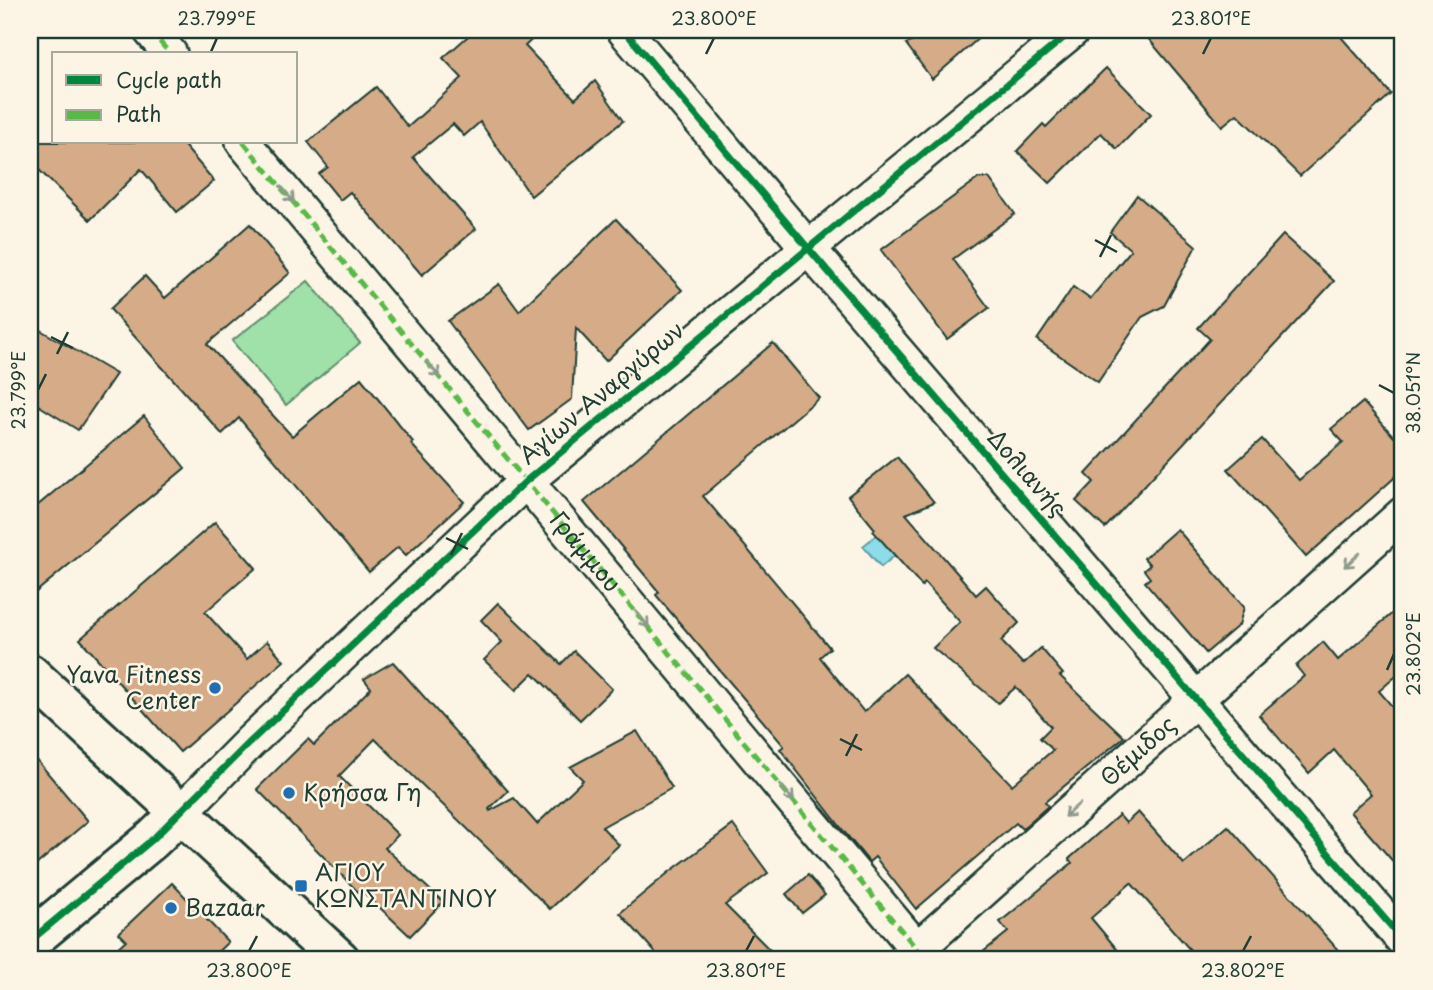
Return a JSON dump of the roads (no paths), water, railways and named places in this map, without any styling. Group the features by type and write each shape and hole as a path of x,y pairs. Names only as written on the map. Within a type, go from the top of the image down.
{"street":[{"path":"150,30 168,52"},
{"name":"Δολιανής","path":"624,30 1403,940"},
{"name":"Αγίων Αναργύρων","path":"180,813 250,742 526,481 1073,30"},
{"name":"Γράμμου","path":"245,144 526,481 916,957"},
{"name":"Θέμιδος","path":"916,957 1196,699 1403,514"},
{"path":"30,674 340,960"},
{"path":"30,941 153,839 180,813"}],"water":[{"path":"892,522 910,543 881,567 863,546"}],"place":[{"name":"Yava Fitness Center","path":"215,688"},
{"name":"Κρήσσα Γη","path":"289,793"},
{"name":"ΑΓΙΟΥ ΚΩΝΣΤΑΝΤΙΝΟΥ","path":"301,886"},
{"name":"Bazaar","path":"171,908"}]}
